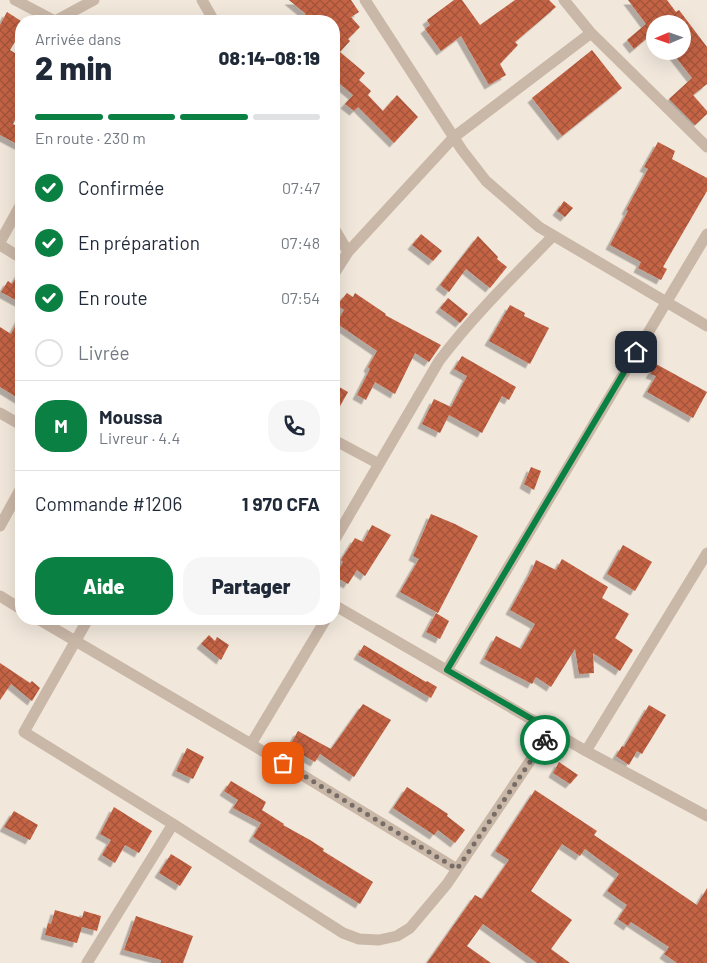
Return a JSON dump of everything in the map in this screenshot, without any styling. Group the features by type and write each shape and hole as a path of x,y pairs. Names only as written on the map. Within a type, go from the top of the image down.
{"street":[{"path":"15,0 44,15"},
{"path":"66,15 94,0"},
{"path":"202,0 211,15"},
{"path":"365,0 454,136 486,181 538,227 707,326"},
{"path":"564,0 591,33 707,147"},
{"path":"340,265 348,252 454,136 591,33"},
{"path":"15,215 0,243 15,254"},
{"path":"447,670 707,234"},
{"path":"340,531 439,362 486,305 553,236"},
{"path":"340,238 348,252"},
{"path":"0,413 15,422"},
{"path":"340,443 379,464"},
{"path":"0,526 15,499"},
{"path":"586,751 707,553"},
{"path":"0,596 15,605"},
{"path":"340,608 586,751 707,816"},
{"path":"48,625 251,744 457,869"},
{"path":"84,625 24,732 173,824 343,933 359,939 379,940 397,936 410,928 447,884 551,730"},
{"path":"251,744 322,625"},
{"path":"87,963 173,824"}],"building":[{"path":"289,0 351,0 359,12 351,17 360,27 348,39 350,41 340,52 340,15 306,14"},
{"path":"454,0 462,0 480,25 515,0 549,0 556,7 515,42 518,45 500,64 506,75 489,85 461,36 441,51 425,29 430,25 427,20"},
{"path":"628,0 667,0 676,12 679,10 683,15 646,15 646,24"},
{"path":"7,12 15,17 15,42 10,50 15,53 15,120 13,124 15,125 15,143 0,135 0,25"},
{"path":"646,24 646,39 634,49 627,40"},
{"path":"691,26 707,47 707,84 693,95 707,111 707,114 695,125 669,99 692,78 678,60 691,60"},
{"path":"592,50 622,88 562,136 532,98"},
{"path":"340,52 365,73 359,80 371,91 368,95 383,111 397,95 418,117 394,143 358,107 354,111 345,104 353,95 340,84"},
{"path":"658,142 675,151 672,159 707,178 707,191 663,267 667,269 661,280 638,268 641,262 610,245 648,169 644,167"},
{"path":"564,201 573,208 565,217 557,211"},
{"path":"421,234 442,251 433,261 412,245"},
{"path":"478,236 498,257 497,259 507,267 490,288 466,269 449,292 440,285"},
{"path":"15,279 15,300 1,292 8,281 12,284"},
{"path":"347,293 353,297 355,293 385,315 441,345 429,362 415,353 395,394 375,382 366,400 357,395 370,369 368,367 377,351 340,326 340,316 344,310 340,307 340,301"},
{"path":"448,298 468,314 460,323 440,308"},
{"path":"510,305 525,313 524,316 549,328 530,364 489,341"},
{"path":"15,326 15,396 0,387 0,327 11,334"},
{"path":"462,356 516,387 509,400 502,396 482,433 449,415 440,433 422,424 434,399 451,407 467,376 454,369"},
{"path":"656,364 707,392 693,418 647,392 656,376 650,374"},
{"path":"340,387 348,392 340,406"},
{"path":"531,467 541,471 534,490 524,484"},
{"path":"431,514 478,536 438,613 400,592 419,559 413,556"},
{"path":"372,525 391,535 365,576 357,570 348,584 340,579 340,567 343,562 341,560 355,538 363,542"},
{"path":"623,545 652,562 635,591 607,574"},
{"path":"562,559 608,587 602,598 629,614 615,638 633,650 620,671 593,653 594,673 579,674 575,649 551,687 536,677 532,684 484,659 496,636 521,649 535,624 510,610 536,560 556,570"},
{"path":"436,613 449,621 440,639 426,632"},
{"path":"209,635 215,641 217,637 229,645 221,660 201,644"},
{"path":"364,645 437,687 431,698 358,655"},
{"path":"0,663 30,683 32,681 40,688 32,701 11,684 0,700"},
{"path":"363,704 391,720 354,777 320,754 315,762 289,747 298,731 331,749"},
{"path":"649,705 666,715 642,754 637,751 629,765 616,756 622,746 624,747"},
{"path":"187,748 204,757 193,779 176,771"},
{"path":"559,762 578,775 570,784 553,773"},
{"path":"231,781 266,802 262,810 283,825 310,840 324,849 323,851 373,882 360,904 253,837 261,823 233,808 238,800 224,791"},
{"path":"407,787 448,814 447,816 465,830 455,843 438,830 434,835 393,808"},
{"path":"535,790 597,831 594,835 697,905 707,888 707,963 677,963 664,954 669,947 631,922 628,926 618,919 627,905 607,891 619,874 585,849 580,856 562,844 531,891 572,920 551,949 570,963 537,963 483,924 467,946 491,963 427,963 475,895 482,899 509,860 495,851"},
{"path":"114,807 152,831 139,853 125,845 115,863 102,855 111,840 100,834"},
{"path":"14,811 38,825 30,840 4,827"},
{"path":"171,854 192,867 180,886 159,873"},
{"path":"55,910 82,918 84,911 101,916 97,931 82,927 77,943 45,935 48,923 51,924"},
{"path":"136,916 193,936 183,963 161,963 161,960 124,950"}],"way so far":[{"path":"283,763 457,869 545,740"}],"route":[{"path":"545,740 551,730 447,670 636,352"}]}
